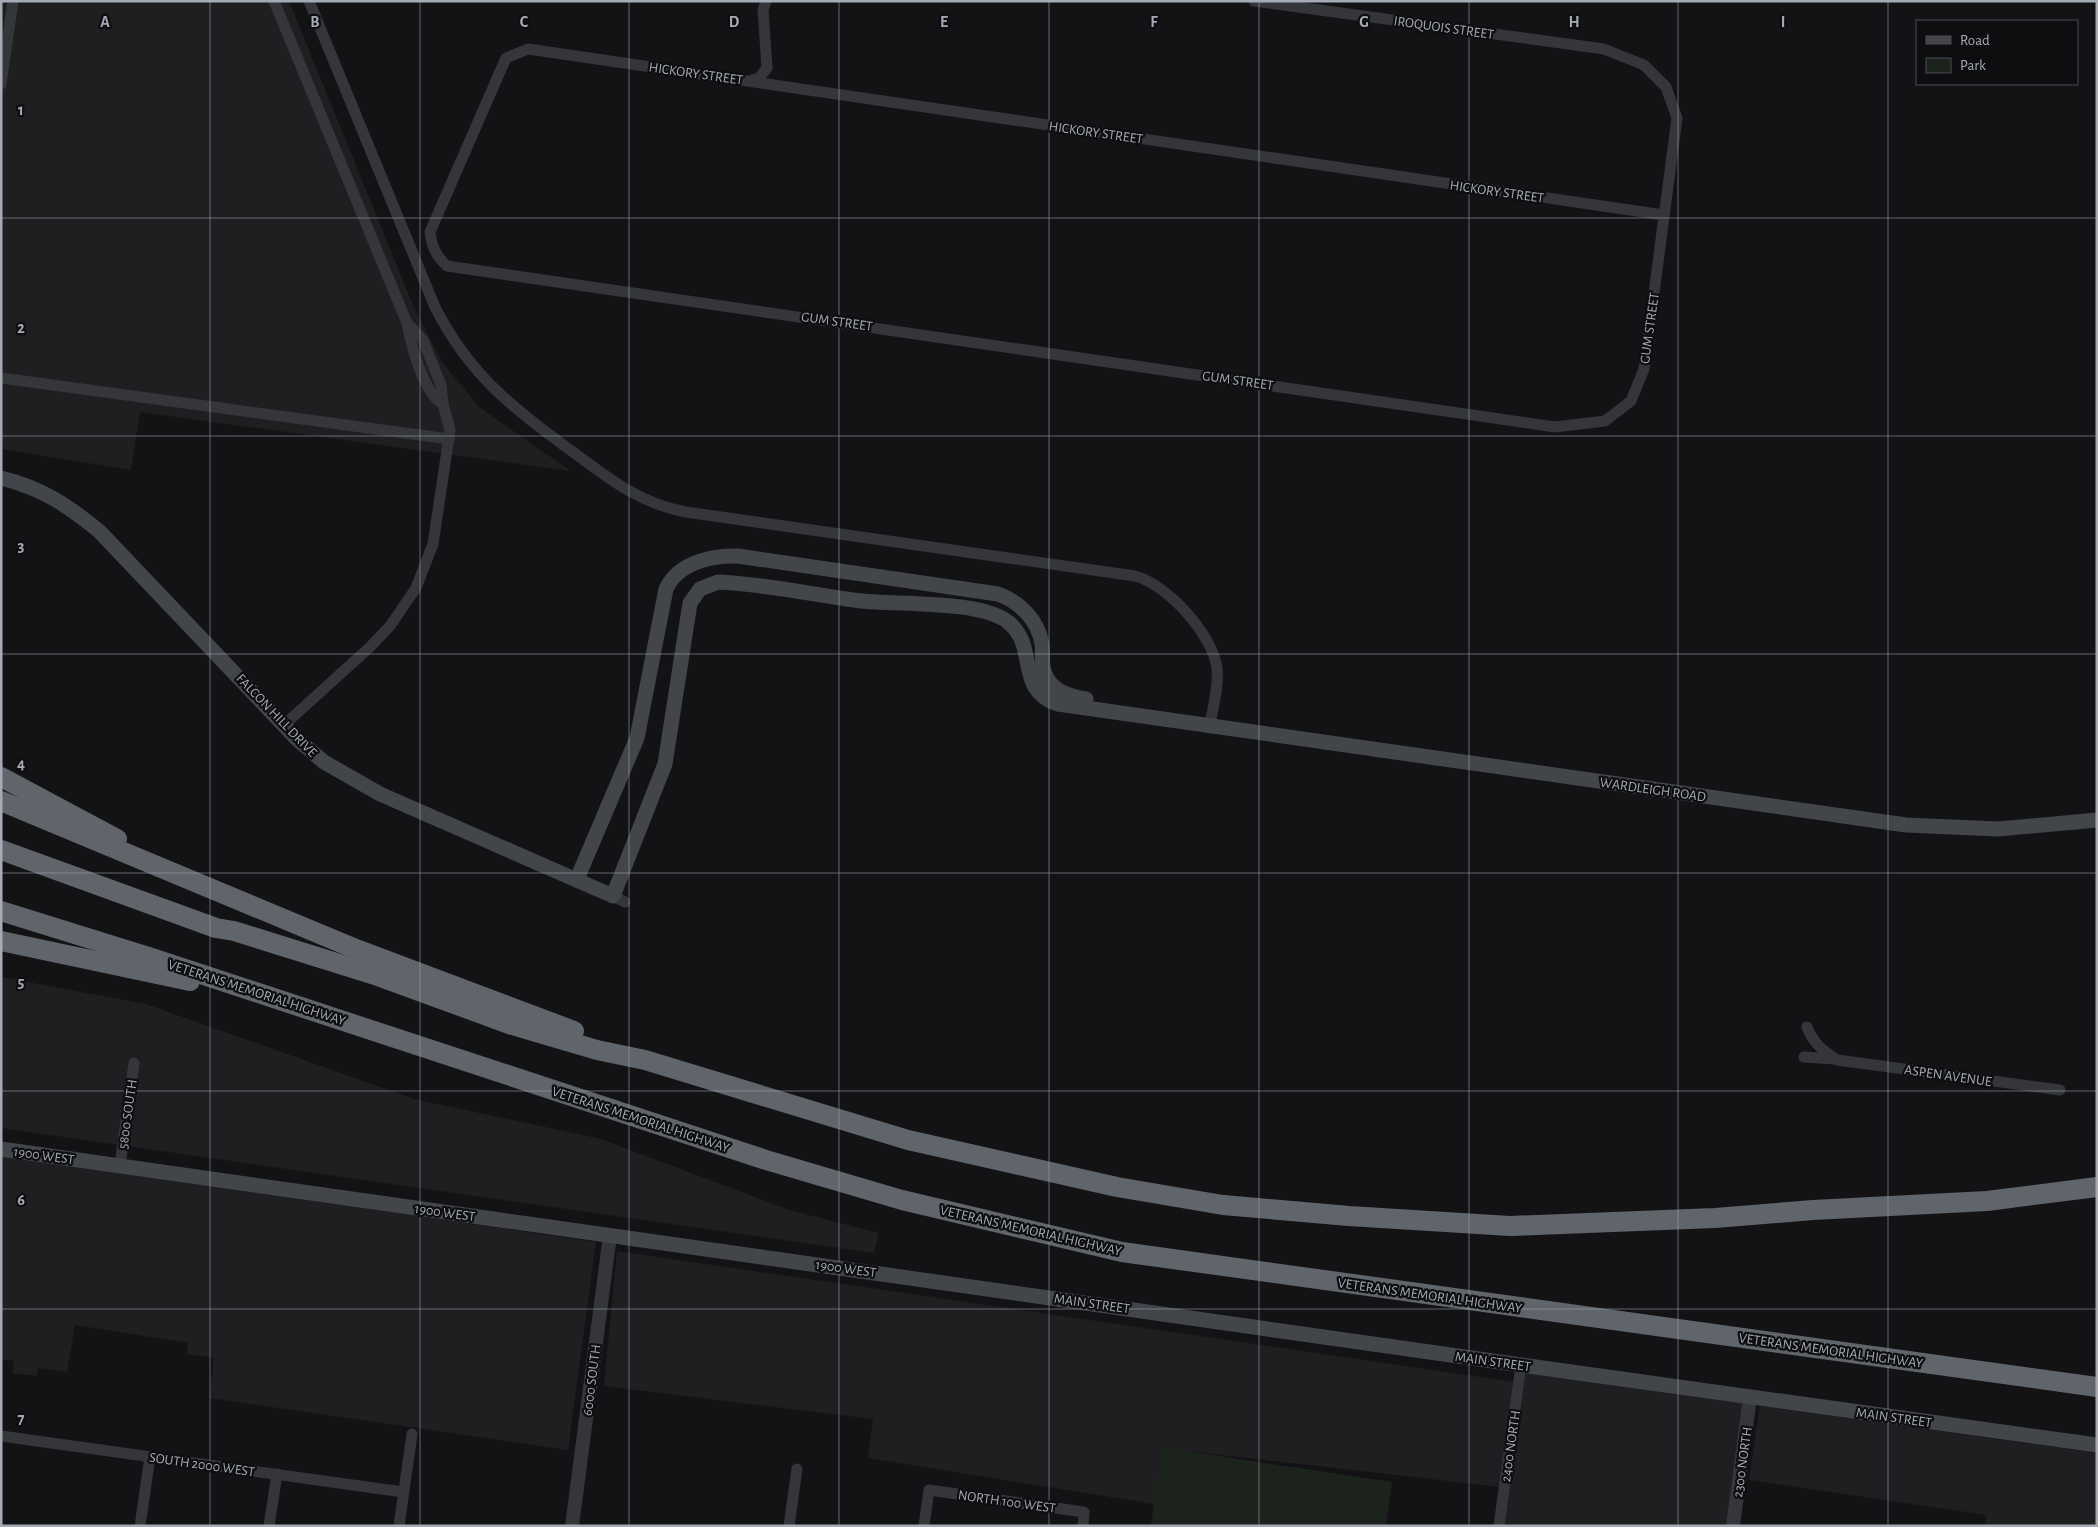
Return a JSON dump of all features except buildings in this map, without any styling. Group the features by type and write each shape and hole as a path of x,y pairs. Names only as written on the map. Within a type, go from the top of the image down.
{"highway":[{"path":"1,777 182,876"},
{"path":"1,802 351,947 507,1005 645,1060 908,1140 1117,1187 1223,1204 1349,1216 1510,1226 1987,1201 2097,1187"},
{"path":"1,850 197,921 378,976 512,1025 596,1050 645,1060"},
{"name":"VETERANS MEMORIAL HIGHWAY","path":"1,911 263,994 766,1160 902,1200 1122,1252 2097,1387"},
{"path":"1,941 167,977 263,994"}],"main road":[{"name":"FALCON HILL DRIVE","path":"1,478 37,488 67,505 99,531 284,725 324,762 380,794 619,899 665,764 690,603 700,589 712,583 724,582 864,602 927,604 989,612 1008,622 1018,633 1024,646 1031,681 1039,693 1048,700 1058,704 1210,725"},
{"path":"577,879 637,738 666,588 672,578 682,570 711,558 738,556 998,594 1013,601 1032,619 1042,641 1044,672 1051,684 1062,693 1170,711 1210,725"},
{"name":"WARDLEIGH ROAD","path":"1210,725 1906,825 1998,828 2097,820"},
{"name":"1900 WEST","path":"1,1149 889,1275"},
{"name":"MAIN STREET","path":"889,1275 1521,1366 2097,1445"}],"street":[{"path":"1,84 13,1"},
{"path":"274,1 406,323 418,334 426,347 441,385 443,404 448,421 449,439 433,544 422,575 408,602 381,637 284,725"},
{"path":"309,1 435,307 461,352 483,380 508,404 616,484 639,498 662,507 1135,576 1148,580 1167,592 1206,638 1213,652 1218,677 1210,725"},
{"path":"748,81 760,78 767,68 763,10 766,1"},
{"name":"IROQUOIS STREET","path":"1254,1 1604,49"},
{"name":"HICKORY STREET","path":"447,266 439,258 432,246 430,232 506,58 528,49 1664,215"},
{"name":"GUM STREET","path":"447,266 1555,427 1605,421 1632,401 1644,369 1677,118 1666,87 1644,65 1604,49"},
{"path":"1,378 449,439"},
{"path":"1806,1027 1811,1038 1818,1046 1836,1060"},
{"name":"ASPEN AVENUE","path":"1804,1057 2060,1090"},
{"name":"5800 SOUTH","path":"120,1166 134,1063"},
{"name":"6000 SOUTH","path":"572,1526 610,1235"},
{"name":"2400 NORTH","path":"1499,1526 1521,1366"},
{"name":"2300 NORTH","path":"1733,1526 1750,1397"},
{"path":"399,1526 412,1434"},
{"name":"SOUTH 2000 WEST","path":"1,1436 403,1492"},
{"path":"140,1526 150,1457"},
{"path":"789,1526 797,1469"},
{"path":"269,1526 277,1474"},
{"name":"NORTH 100 WEST","path":"924,1526 929,1490 1084,1512 1083,1526"}],"shaded area":[{"path":"1,1 289,1 415,310 443,363 479,407 571,471 140,412 131,470 1,449"},
{"path":"1,977 146,1004 414,1099 601,1139 789,1210 879,1233 874,1253 1,1128"},
{"path":"1,1155 596,1242 568,1450 209,1398 214,1358 187,1354 188,1343 75,1325 67,1372 38,1368 37,1376 12,1373 14,1361 1,1359"},
{"path":"617,1251 1515,1382 1526,1367 1749,1397 1730,1526 1504,1526 1509,1488 1186,1451 1392,1482 1386,1526 1151,1526 1154,1504 868,1458 873,1419 604,1386"},
{"path":"1760,1406 2097,1453 2097,1526 1985,1526 1986,1515 1749,1480"}],"green space":[{"path":"1162,1448 1392,1482 1385,1526 1151,1526"}]}
